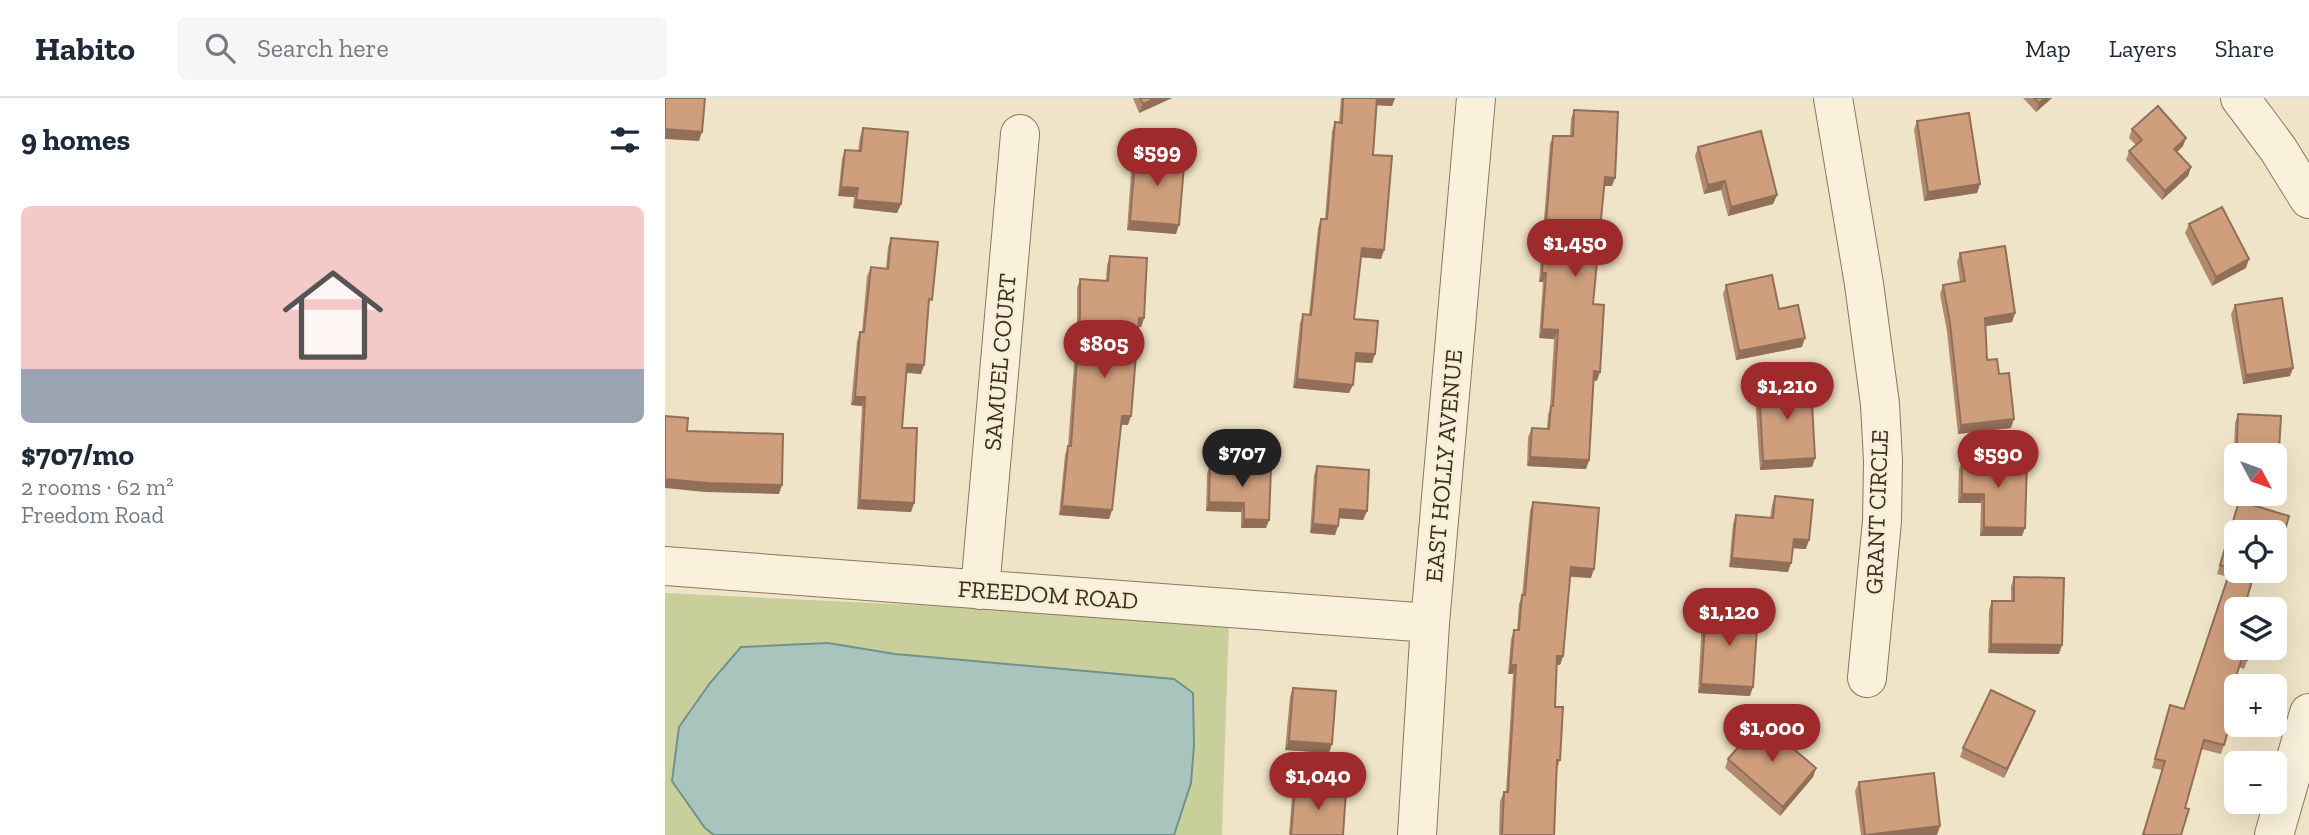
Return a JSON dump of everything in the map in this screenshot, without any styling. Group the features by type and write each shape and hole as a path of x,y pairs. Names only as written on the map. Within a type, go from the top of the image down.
{"street":[{"name":"EAST HOLLY AVENUE","path":"1417,835 1430,623 1476,98"},
{"name":"GRANT CIRCLE","path":"1833,98 1864,284 1880,404 1882,521 1867,678"},
{"path":"2240,98 2278,149 2309,200"},
{"name":"SAMUEL COURT","path":"980,590 1020,134"},
{"name":"FREEDOM ROAD","path":"665,566 1430,623"},
{"path":"2274,835 2309,713"}],"green space":[{"path":"665,593 1229,620 1222,835 665,835"}],"water":[{"path":"828,643 895,654 1174,679 1193,693 1194,745 1191,783 1174,835 714,835 705,828 672,781 679,727 710,683 741,647"}],"building":[{"path":"665,98 705,98 702,132 665,129"},
{"path":"1140,98 1156,98 1143,104"},
{"path":"1343,98 1377,98 1373,155 1392,156 1384,250 1362,248 1354,319 1378,321 1375,354 1356,353 1353,385 1297,379 1303,314 1311,315 1321,219 1327,219 1335,122 1342,123"},
{"path":"2158,106 2186,138 2174,149 2191,167 2165,191 2129,151 2142,140 2132,129"},
{"path":"1574,110 1618,112 1615,178 1605,177 1593,304 1604,305 1600,372 1594,371 1589,460 1530,457 1532,428 1549,429 1553,406 1558,330 1542,329 1546,273 1542,273 1553,136 1573,136"},
{"path":"1969,113 1980,184 1928,192 1917,121"},
{"path":"863,128 908,132 901,204 856,200 858,188 841,187 845,150 861,151"},
{"path":"1761,131 1777,195 1731,207 1725,181 1708,185 1698,147"},
{"path":"1136,150 1185,154 1179,225 1130,221"},
{"path":"2222,207 2249,259 2216,277 2189,224"},
{"path":"891,238 938,242 932,300 929,299 924,365 907,364 902,428 917,428 914,503 860,500 865,397 855,397 860,332 864,332 871,267 888,269"},
{"path":"2005,246 2015,313 1985,318 1987,360 1997,359 1999,374 2009,373 2014,419 1961,425 1943,285 1965,281 1960,253"},
{"path":"1110,256 1147,258 1144,318 1139,318 1131,416 1122,416 1112,510 1062,506 1068,446 1071,446 1080,279 1108,281"},
{"path":"1772,275 1779,309 1798,305 1805,338 1739,351 1726,285"},
{"path":"2282,298 2293,368 2246,375 2235,305"},
{"path":"1811,384 1815,458 1763,461 1759,387"},
{"path":"2238,414 2281,416 2279,443 2237,443"},
{"path":"665,416 688,418 687,431 783,434 782,485 665,479"},
{"path":"1962,460 2027,461 2025,528 1984,527 1984,494 1962,494"},
{"path":"1210,465 1271,467 1269,520 1244,519 1244,503 1209,502"},
{"path":"1317,466 1369,470 1367,511 1340,509 1338,526 1313,524"},
{"path":"1775,496 1813,500 1809,540 1794,539 1791,563 1732,558 1736,515 1773,518"},
{"path":"1533,502 1599,508 1594,569 1571,567 1563,656 1557,656 1555,707 1563,707 1560,760 1557,760 1554,835 1502,835 1504,792 1508,792 1516,665 1511,665 1514,630 1519,630 1522,595 1525,595"},
{"path":"2238,506 2256,506 2289,516 2287,523 2287,520 2233,520"},
{"path":"2014,577 2064,578 2062,645 1991,644 1992,601 2014,601"},
{"path":"2226,583 2251,583 2247,597 2224,597 2224,660 2241,660 2237,674 2224,674 2224,737 2226,737 2224,745 2204,740 2185,808 2189,809 2181,835 2143,835 2165,761 2155,759 2170,705 2184,709"},
{"path":"1706,610 1758,613 1753,687 1701,684"},
{"path":"1293,688 1336,691 1332,744 1289,741"},
{"path":"1991,690 2035,711 2007,769 1963,748"},
{"path":"1761,721 1816,768 1783,807 1728,759"},
{"path":"1934,773 1940,826 1865,835 1859,782"},
{"path":"1295,787 1346,791 1343,835 1291,835"}]}
